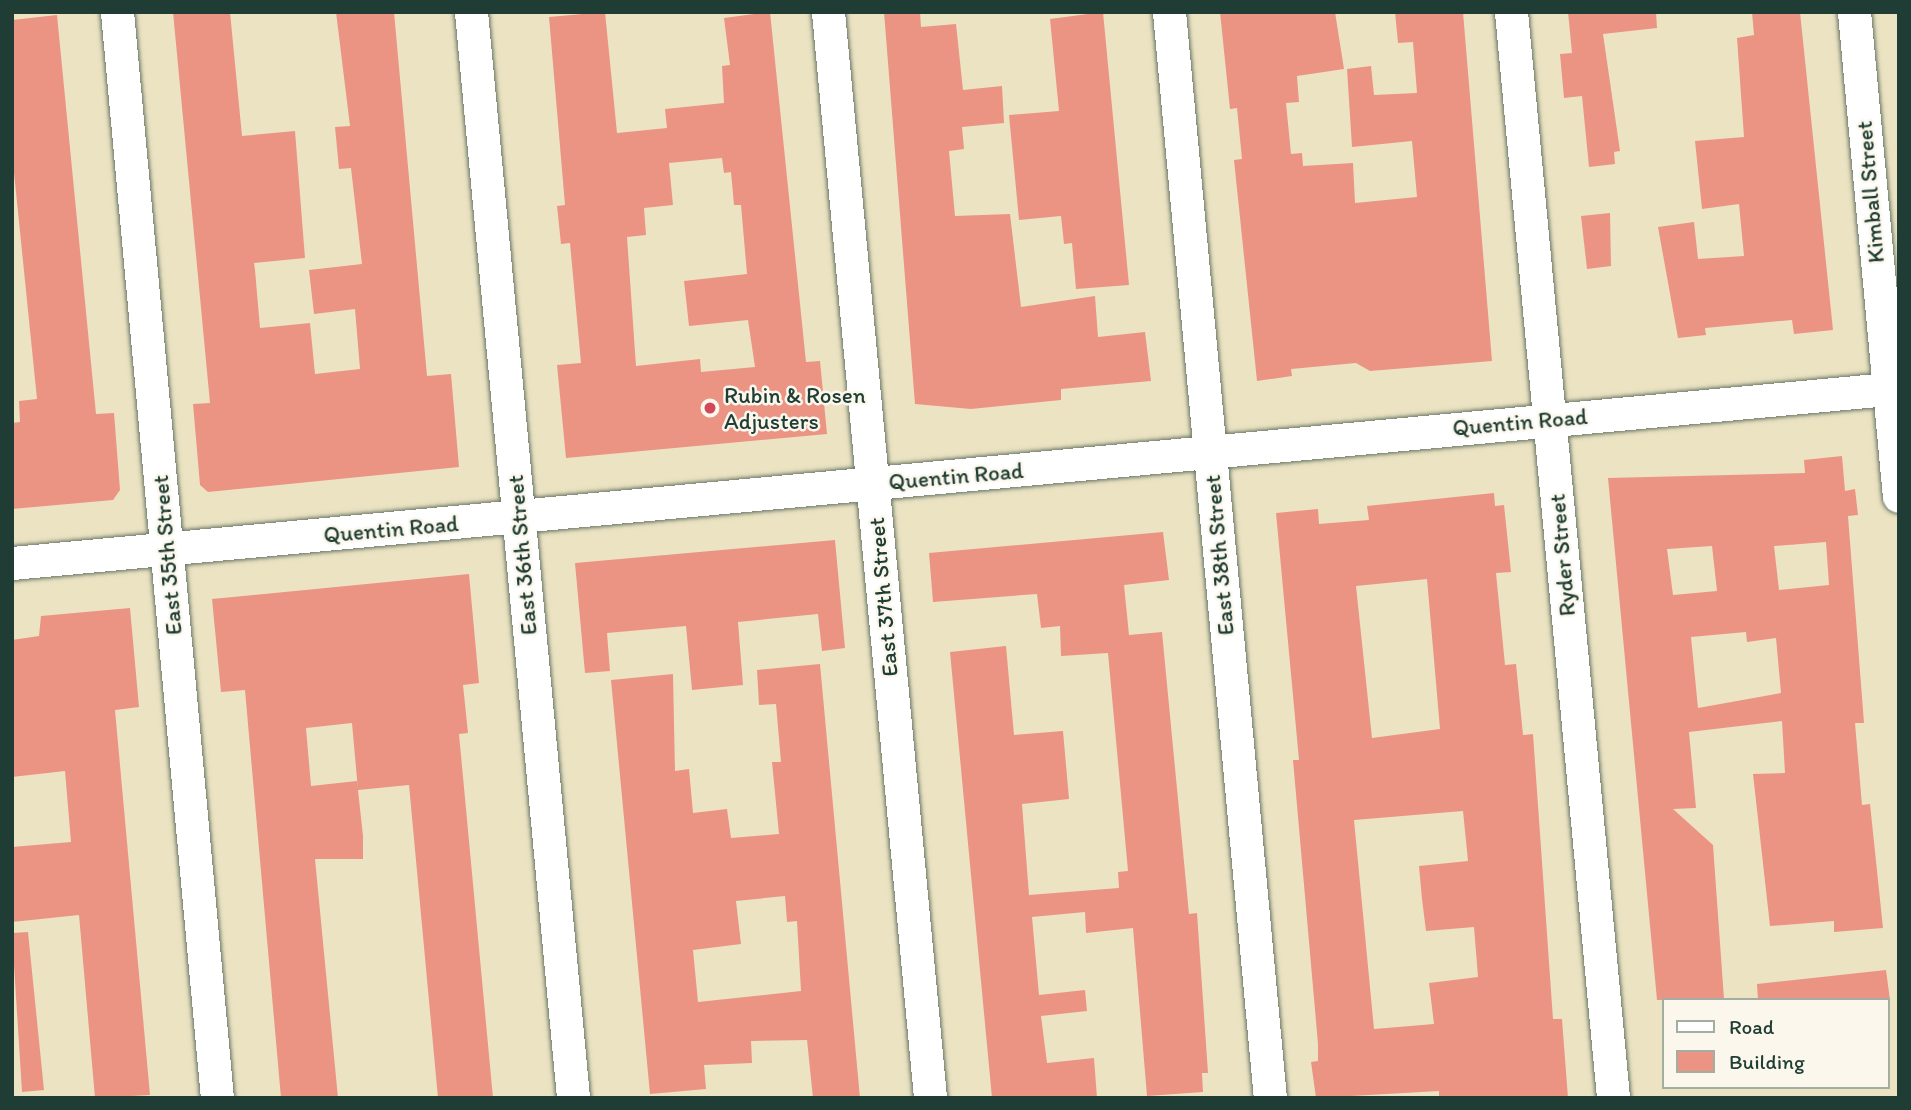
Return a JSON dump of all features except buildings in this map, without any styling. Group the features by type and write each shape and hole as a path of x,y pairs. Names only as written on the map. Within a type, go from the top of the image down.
{"street":[{"name":"East 35th Street","path":"117,12 218,1098"},
{"name":"East 36th Street","path":"471,12 573,1098"},
{"name":"East 37th Street","path":"828,12 930,1098"},
{"name":"East 38th Street","path":"1169,12 1270,1098"},
{"name":"Ryder Street","path":"1511,12 1613,1098"},
{"name":"Kimball Street","path":"1854,12 1894,388 1899,496"},
{"name":"Quentin Road","path":"12,563 1894,388"}],"place":[{"name":"Rubin & Rosen Adjusters","path":"710,408"}]}
